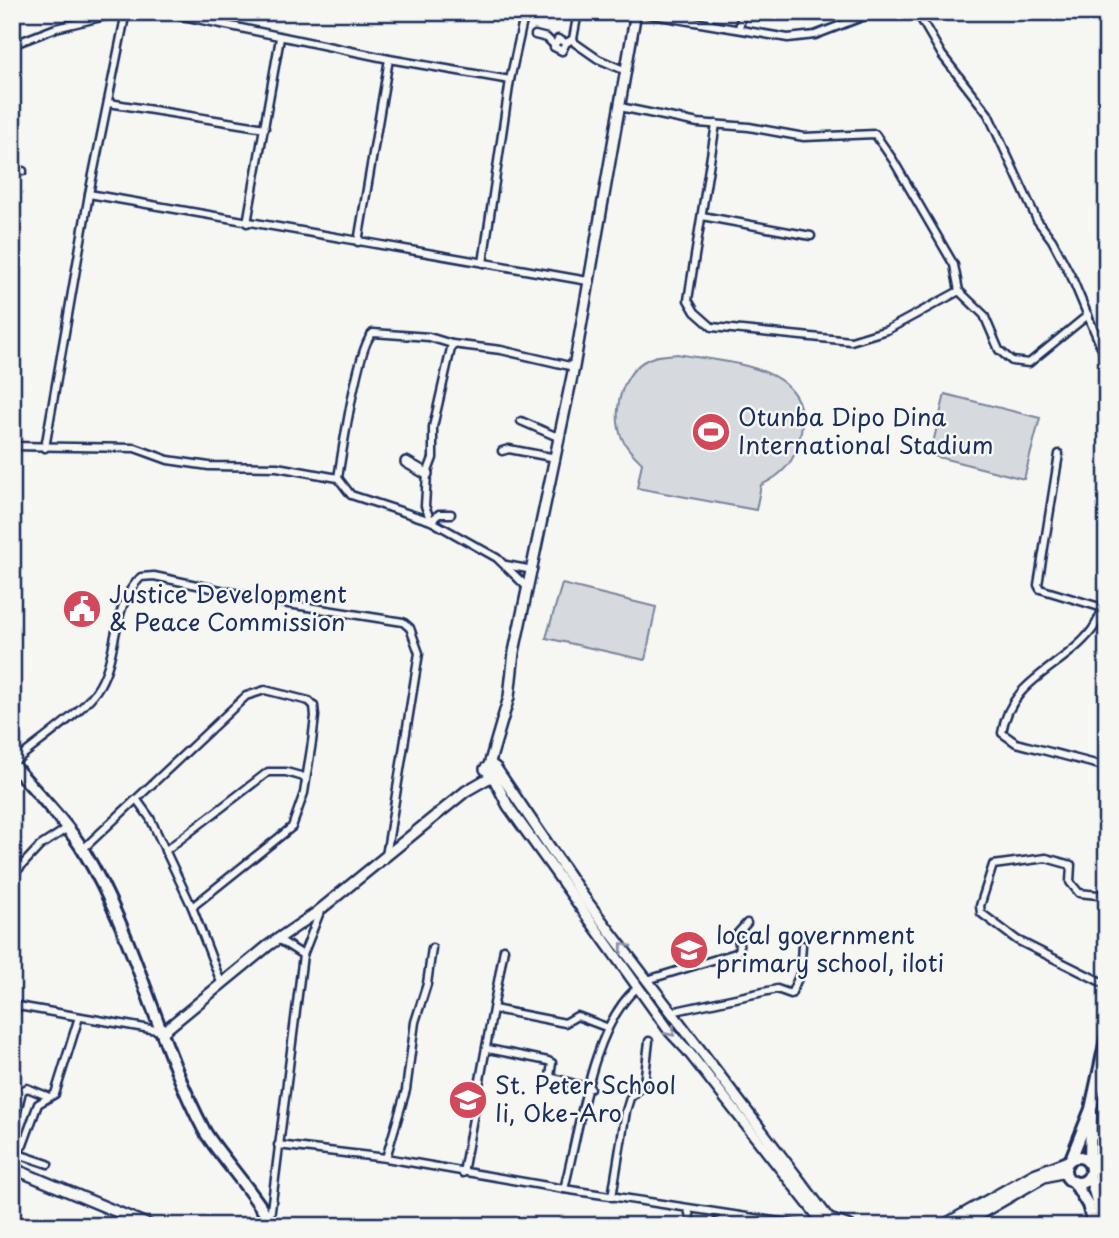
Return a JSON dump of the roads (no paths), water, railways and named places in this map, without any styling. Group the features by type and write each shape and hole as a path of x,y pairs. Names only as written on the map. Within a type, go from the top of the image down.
{"main road":[{"path":"12,764 83,849 124,936 212,1143 270,1223"},
{"path":"1094,1226 1088,1205 1074,1182 1068,1164 1091,1109 1107,1035"},
{"path":"1091,1109 1090,1176 1104,1226"},
{"path":"1068,1164 1079,1156 1090,1163"},
{"path":"1074,1182 1083,1182 1090,1176"}],"street":[{"path":"12,45 56,28 124,12 110,103 89,194 45,448"},
{"path":"164,12 280,38 510,80"},
{"path":"483,263 510,80 525,12"},
{"path":"569,41 578,12"},
{"path":"12,1005 164,1031 491,770 509,697 514,652 575,367 636,12 788,38 805,37 875,12"},
{"path":"739,29 741,12"},
{"path":"917,12 942,55 988,114 1037,220 1052,240 1107,361"},
{"path":"535,35 547,38 553,44 561,38 569,41 583,51 626,71"},
{"path":"247,223 280,38"},
{"path":"358,242 389,59"},
{"path":"110,103 265,128"},
{"path":"620,107 804,137 875,134 954,265 958,290 984,314 999,350 1012,361 1029,363 1088,315"},
{"path":"716,124 688,300 695,312 712,327 851,341 887,330 958,290"},
{"path":"12,171 23,171"},
{"path":"89,194 588,281"},
{"path":"702,216 811,236"},
{"path":"338,478 346,426 367,337 373,333 429,337 452,344 501,350 575,367"},
{"path":"431,521 425,506 427,474 433,458 433,427 452,344"},
{"path":"521,421 560,438"},
{"path":"12,446 135,448 168,460 209,466 277,467 338,478 351,495 431,521 504,564 528,589"},
{"path":"502,451 509,449 556,458"},
{"path":"1059,454 1038,585 1040,589 1103,608"},
{"path":"406,462 427,474"},
{"path":"431,521 439,514 451,514"},
{"path":"504,564 533,571"},
{"path":"12,764 95,693 104,678 122,606 132,586 141,577 154,576 282,603 403,622 410,628 419,653 386,856"},
{"path":"1107,600 1092,630 1014,699 1002,733 1016,743 1107,767"},
{"path":"83,849 235,705 258,690 309,701 314,706 304,793 292,827 192,907"},
{"path":"491,770 825,1221"},
{"path":"491,770 508,806 637,988 825,1221 850,1226"},
{"path":"165,851 268,772 286,772 304,777"},
{"path":"137,800 150,818 192,907 222,985"},
{"path":"12,876 40,846 66,829"},
{"path":"1107,896 1079,893 1070,882 1071,865 1046,858 993,865 980,906 981,913 1004,932 1107,985"},
{"path":"270,1223 303,954 321,908"},
{"path":"647,980 736,953 740,949 737,934 747,923"},
{"path":"278,939 303,954"},
{"path":"671,1012 777,989 791,994 795,990 801,967 802,945"},
{"path":"386,1158 406,1090 415,1022 427,984 432,948"},
{"path":"463,1173 488,1049 504,949"},
{"path":"564,1189 607,1027 623,999 637,988"},
{"path":"494,1009 565,1023 576,1016 607,1027"},
{"path":"13,1156 23,1146 38,1104 47,1096 55,1094 79,1017"},
{"path":"612,1197 626,1111 630,1098 644,1084 649,1041"},
{"path":"488,1049 548,1060 552,1063 550,1076 554,1079 590,1088"},
{"path":"12,1133 22,1091 32,1089 47,1096"},
{"path":"1092,1137 1107,1131"},
{"path":"278,1145 386,1158 767,1223 806,1226"},
{"path":"13,1156 48,1164"},
{"path":"961,1225 1068,1164"},
{"path":"942,1226 1034,1174 1068,1164"},
{"path":"12,1168 129,1221 151,1226"},
{"path":"688,1209 692,1226"},
{"path":"711,1226 729,1215"}],"place":[{"name":"Otunba Dipo Dina International Stadium","path":"711,432"},
{"name":"Justice Development & Peace Commission","path":"82,609"},
{"name":"local government primary school, iloti","path":"689,950"},
{"name":"St. Peter School Ii, Oke-Aro","path":"468,1100"}]}
